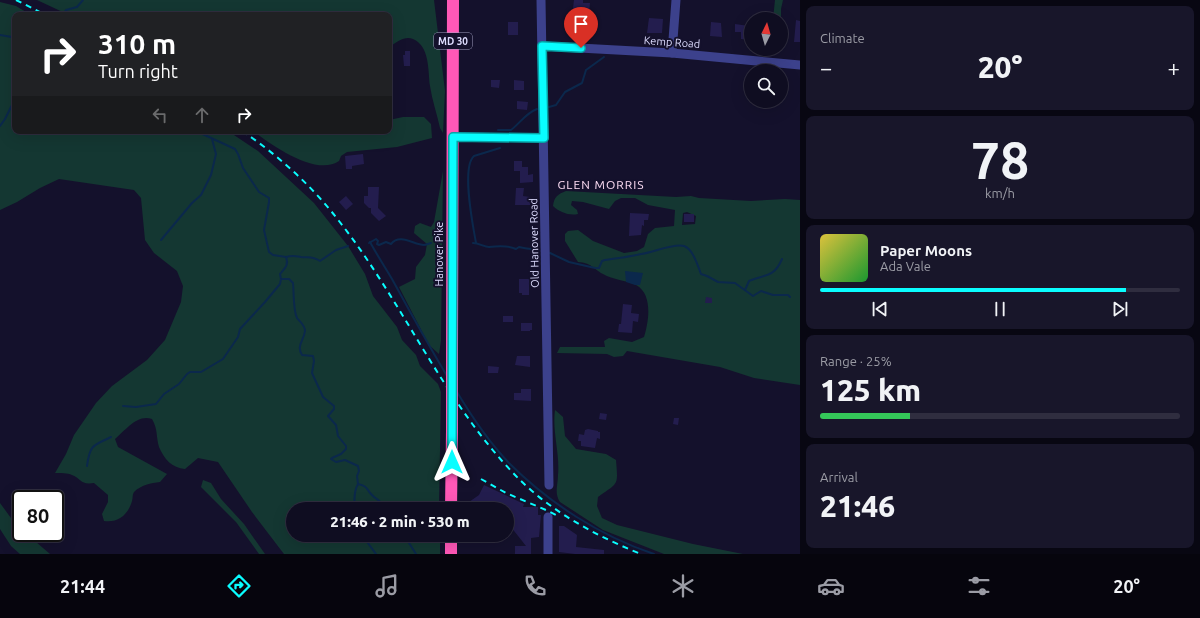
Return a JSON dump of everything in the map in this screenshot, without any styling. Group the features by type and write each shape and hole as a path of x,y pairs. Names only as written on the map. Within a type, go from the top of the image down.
{"highway":[{"name":"Hanover Pike","path":"451,502 453,0"},
{"path":"451,542 451,554"}],"street":[{"name":"Old Hanover Road","path":"541,0 549,485"},
{"path":"672,53 676,0"},
{"name":"Kemp Road","path":"542,46 672,53 800,65"},
{"path":"453,137 544,138"},
{"path":"548,517 548,554"}],"green space":[{"path":"37,0 434,0 445,91 443,133 440,128 432,96 427,60 423,47 419,42 410,38 396,42 392,45 392,12 63,12"},
{"path":"775,0 783,0 781,12 774,12"},
{"path":"0,2 16,6 26,12 12,12 12,134 232,134 258,151 314,203 348,246 365,274 373,296 397,327 402,340 416,355 420,366 438,384 441,392 439,502 286,502 286,542 440,542 440,554 284,554 252,512 218,462 198,458 185,469 172,465 163,455 159,447 155,426 152,419 147,418 141,419 132,424 115,439 118,447 167,474 160,482 143,486 134,492 130,506 122,517 114,521 104,521 102,514 108,502 108,495 94,483 86,483 70,474 55,473 66,454 74,435 96,403 112,386 147,360 165,340 181,302 183,286 177,271 154,253 145,240 141,198 134,190 59,179 40,188 0,210"},
{"path":"403,117 424,117 431,124 432,138 397,147 347,152 341,156 339,161 329,165 319,165 307,162 282,151 257,134 392,134 392,119"},
{"path":"443,171 441,341 439,354 429,345 399,287 415,279 416,267 425,255 427,244 414,233 415,226 420,223 431,227 434,222"},
{"path":"566,191 676,197 691,196 699,198 751,201 785,199 800,200 800,385 754,378 720,367 627,351 623,356 614,357 607,354 557,353 560,347 605,347 604,341 609,338 632,342 644,337 648,316 647,301 641,289 632,283 607,276 589,265 578,262 565,241 565,234 568,231 578,230 593,241 624,253 637,251 644,247 648,234 655,228 674,226 675,210 648,205 635,198 621,198 615,201 609,209 583,202 572,201 571,205 577,210 578,214 568,214 561,212 553,206 555,198","holes":["687,212 696,216 695,224 682,225 683,213"]},
{"path":"555,410 563,417 565,436 576,449 606,454 616,460 616,483 598,497 597,506 602,518 617,525 693,544 743,554 664,554 603,530 560,502 557,492 558,459 554,426"},
{"path":"203,480 211,483 221,499 244,524 265,554 259,554 236,522 201,487"},
{"path":"0,503 12,519 12,542 36,542 50,554 20,554 11,546 0,529"}],"water":[{"path":"625,271 643,273 640,285 626,282"}],"building":[{"path":"574,0 583,0 583,3 590,3 589,14 579,13 579,27 566,27 566,17 572,17"},
{"path":"649,18 663,19 662,33 647,33"},
{"path":"796,20 800,21 800,42 794,42"},
{"path":"508,22 518,22 518,35 508,35"},
{"path":"711,22 721,23 722,37 710,36"},
{"path":"735,24 744,25 744,39 741,39 741,32 735,32"},
{"path":"405,51 410,51 410,66 404,66 403,55 405,55"},
{"path":"491,80 500,80 499,88 491,87"},
{"path":"514,80 524,81 524,90 514,90"},
{"path":"517,101 528,102 527,110 517,109"},
{"path":"363,154 364,164 352,166 352,169 346,169 345,156"},
{"path":"514,161 522,161 522,167 528,167 528,175 533,174 533,182 520,183 520,171 514,171"},
{"path":"368,187 379,187 378,208 386,216 379,221 371,213 371,208 364,203 364,196 368,196"},
{"path":"516,188 524,188 523,196 530,197 530,205 515,205"},
{"path":"346,196 353,204 346,210 339,202"},
{"path":"630,213 649,214 648,220 644,220 644,226 642,225 641,235 629,236"},
{"path":"684,214 694,214 694,222 684,222"},
{"path":"519,279 529,279 529,295 522,295 522,293 519,293"},
{"path":"706,297 712,298 712,303 705,303"},
{"path":"623,304 632,305 631,313 639,314 638,322 633,321 632,333 618,332 619,324 621,324"},
{"path":"503,316 513,316 513,322 503,322"},
{"path":"521,323 532,323 532,330 521,331"},
{"path":"517,356 530,356 530,367 515,365"},
{"path":"488,366 499,367 498,373 488,373"},
{"path":"521,389 531,389 531,401 514,400 514,393 521,393"},
{"path":"600,413 607,414 606,420 599,419"},
{"path":"674,418 679,418 678,425 673,424"},
{"path":"588,429 600,432 600,439 597,438 595,448 581,446 581,441 578,441 579,434 584,435 585,430"},
{"path":"484,485 524,504 523,507 538,507 538,515 541,515 539,537 531,538 531,554 515,554 515,546 526,546 514,531 514,502 469,502 479,495"},
{"path":"559,526 564,526 577,535 576,547 604,550 604,554 575,554 559,552"}],"waterway":[{"path":"64,12 66,10 77,7 83,0"},
{"path":"0,35 12,37"},
{"path":"549,107 556,105 565,92 582,83 586,70 604,57"},
{"path":"0,126 12,105"},
{"path":"498,130 511,130 526,116 537,109"},
{"path":"202,134 235,149 243,168 259,192 269,198 264,230 269,252 273,255 286,257"},
{"path":"161,240 192,203 201,195 211,175 216,154 212,139"},
{"path":"476,243 468,184 470,162 474,156 500,148"},
{"path":"369,243 376,239 378,241 377,244 379,245 386,242 391,244 395,241 403,239 420,245 431,243"},
{"path":"370,242 447,376"},
{"path":"473,243 487,247 506,246 516,249 519,247 539,250"},
{"path":"550,253 569,262 599,268 602,261 605,260 628,257 679,245 684,246 693,254 701,274 718,282 735,283 753,296 761,291 773,295 788,295 790,297"},
{"path":"286,257 294,256 315,258 320,261 336,250 348,246"},
{"path":"281,279 280,274 287,264 286,257"},
{"path":"745,290 749,281 772,272 776,269 782,259"},
{"path":"281,279 289,279 293,283 296,315 305,329 300,346 300,352 302,355 313,356 314,361 312,373 323,397 334,406 334,409 328,416 336,425 338,436 346,446 346,449 341,454 331,459 336,462 345,460 358,466 358,484 354,502"},
{"path":"123,406 136,407 156,404 164,394 179,384 187,374 190,372 201,372 223,359 238,337 240,329 280,284 281,279"},
{"path":"457,392 495,447 524,478 541,492 558,505 595,528 634,547 654,554"},
{"path":"87,466 89,453 93,447 111,437"},
{"path":"358,484 366,488 381,502"},
{"path":"367,542 376,554"},
{"path":"408,542 416,554"}],"railway":[{"path":"16,0 40,12"},
{"path":"246,134 269,150 294,172 329,208 362,252 445,384 467,416 490,447 516,476 529,489 574,521 607,539 641,554"},
{"path":"481,479 506,493 560,517"}],"district":[{"name":"GLEN MORRIS","path":"601,184"}],"route":[{"path":"452,462 453,137 544,138 542,46 581,48"}]}
